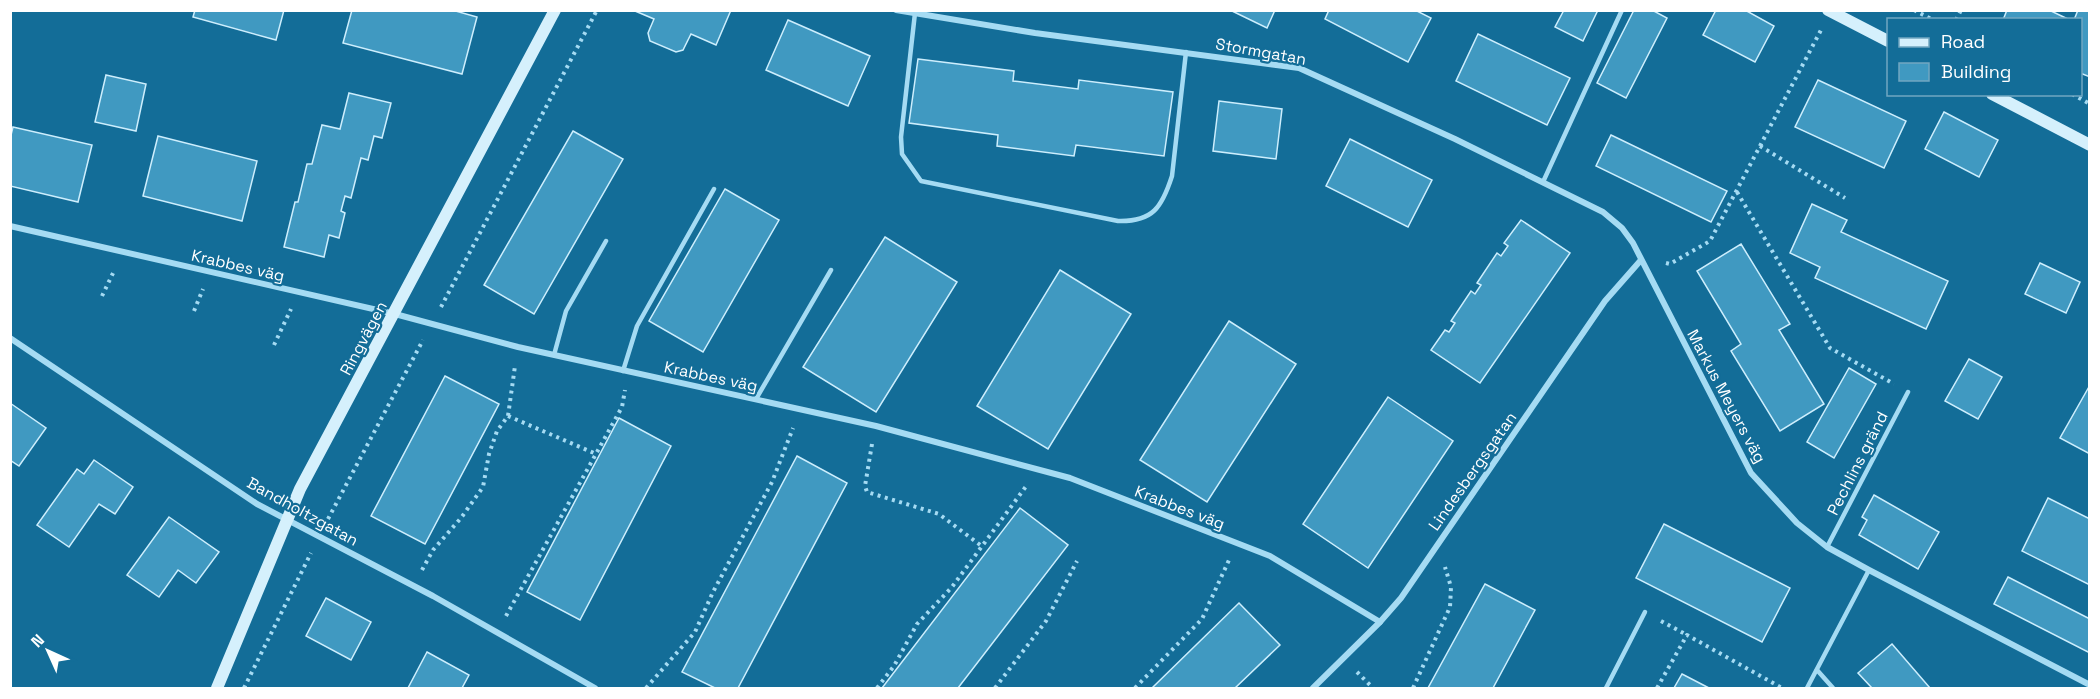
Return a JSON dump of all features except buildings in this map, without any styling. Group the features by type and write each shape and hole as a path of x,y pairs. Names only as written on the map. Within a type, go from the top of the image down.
{"street":[{"name":"Ringvägen","path":"217,688 300,489 555,10"},
{"name":"Stormgatan","path":"896,10 1035,33 1299,68 1603,212 1622,228 1641,260"},
{"path":"1829,11 1887,40"},
{"path":"1996,96 2090,145"},
{"name":"Krabbes väg","path":"10,226 395,314 518,347 876,426 1070,478 1270,556 1380,622"},
{"name":"Lindesbergsgatan","path":"1313,688 1380,622 1438,544 1605,301 1641,260"},
{"name":"Markus Meyers väg","path":"1641,260 1751,473 1797,523 1827,546 1869,570 2090,685"},
{"name":"Bandholtzgatan","path":"10,338 286,520 413,586 595,688"}],"lane":[{"path":"1543,182 1622,10"},
{"path":"915,14 901,137 902,154 921,181 1118,220 1132,221 1144,217 1157,210 1166,195 1172,176 1186,52"},
{"path":"626,371 637,326 714,189"},
{"path":"554,355 566,311 606,242"},
{"path":"756,399 831,270"},
{"name":"Pechlins gränd","path":"1827,546 1908,392"},
{"path":"1807,688 1869,570"},
{"path":"1606,688 1645,612"},
{"path":"1817,670 1833,688"}],"path":[{"path":"244,688 319,537 597,10"},
{"path":"1914,10 1929,18"},
{"path":"1641,260 1670,264 1710,241 1829,11"},
{"path":"2076,96 2090,104"},
{"path":"1760,146 1845,198"},
{"path":"1737,192 1830,348 1908,392"},
{"path":"102,296 124,252"},
{"path":"274,345 299,292"},
{"path":"413,586 433,550 461,518 483,487 493,442 508,416 518,347"},
{"path":"498,633 594,453 622,406 626,371"},
{"path":"646,688 695,632 713,592 739,549 756,510 772,482 789,442 798,408"},
{"path":"508,416 594,453"},
{"path":"876,426 865,486 867,492 939,514 983,547"},
{"path":"876,688 894,666 917,624 952,586 983,547 1036,470"},
{"path":"1135,688 1202,620 1237,544"},
{"path":"1413,688 1450,607 1451,587 1438,544"},
{"path":"994,688 1046,621 1077,561"},
{"path":"1645,612 1782,688"},
{"path":"1657,688 1687,635"}]}
